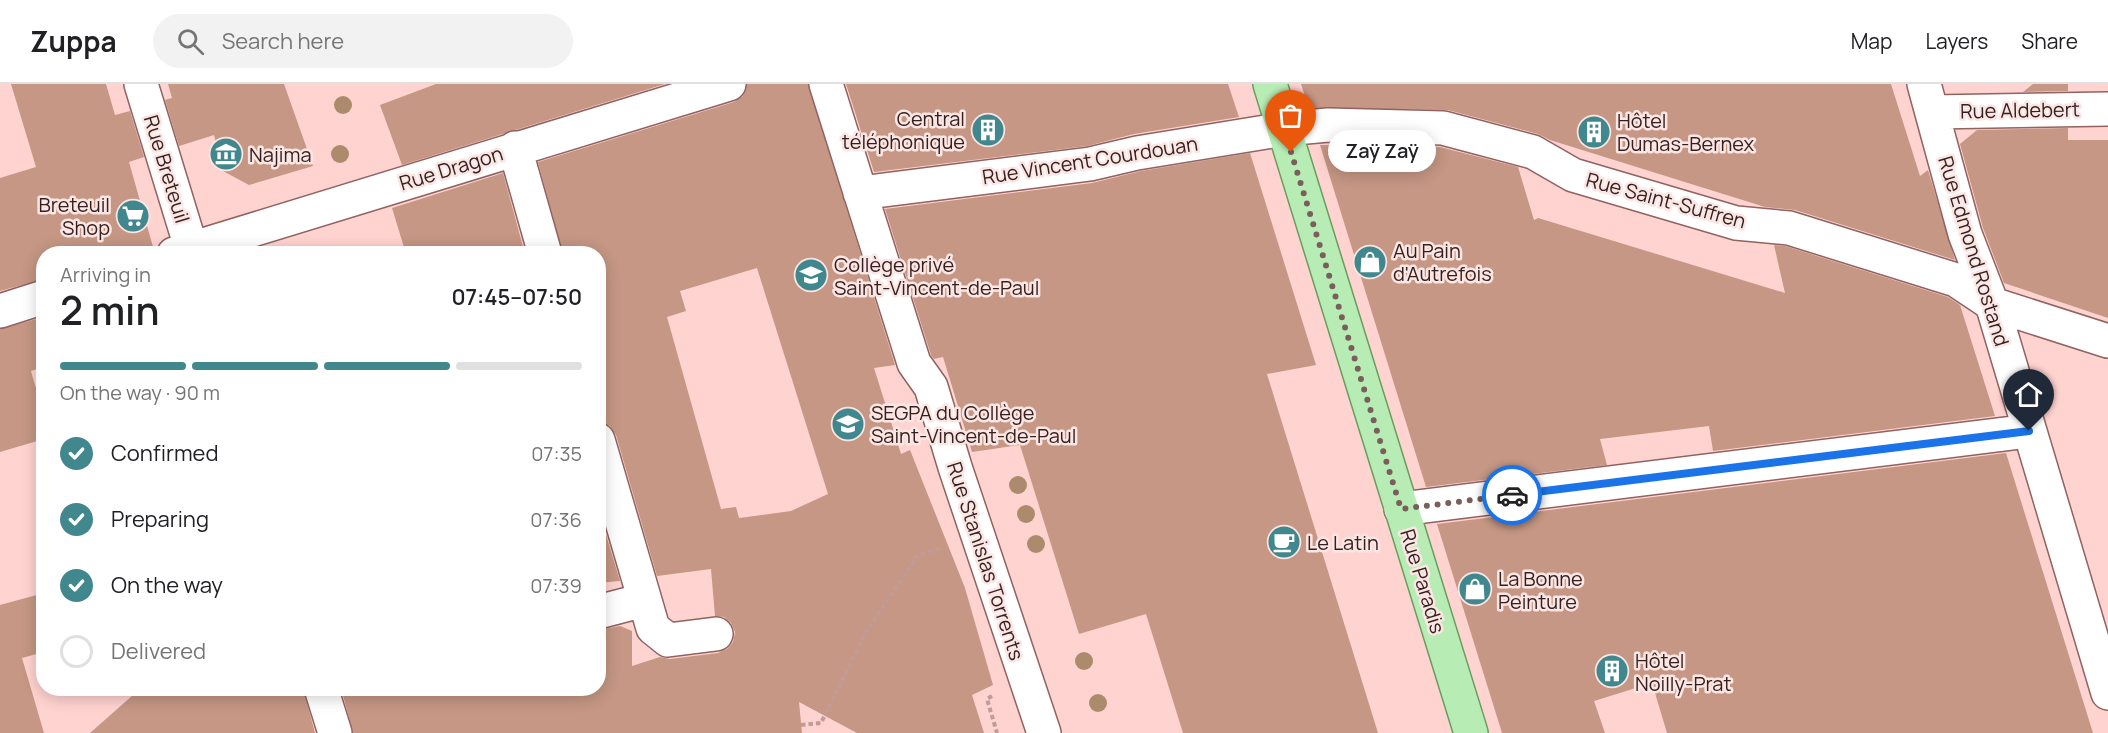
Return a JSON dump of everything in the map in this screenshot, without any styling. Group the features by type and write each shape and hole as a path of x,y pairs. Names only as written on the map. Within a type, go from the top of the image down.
{"main road":[{"name":"Rue Paradis","path":"1270,84 1471,733"}],"street":[{"name":"Rue Breteuil","path":"141,84 184,246"},
{"name":"Rue Dragon","path":"205,246 515,148 729,84"},
{"name":"Rue Stanislas Torrents","path":"826,84 914,363 931,387 955,467 1044,733"},
{"name":"Rue Aldebert","path":"1928,98 2108,109"},
{"name":"Rue Edmond Rostand","path":"1928,98 1965,234 1992,304 2108,693"},
{"name":"Rue Saint-Suffren","path":"1284,129 1328,125 1443,128 1533,152 1584,178 1736,223 1789,228 1956,280 1992,304 2108,341"},
{"name":"Rue Vincent Courdouan","path":"860,193 1090,164 1137,153 1284,129"},
{"path":"515,148 543,246"},
{"path":"0,311 36,300"},
{"path":"1401,509 2029,431"},
{"path":"606,468 652,628 668,640 716,634"},
{"path":"606,610 644,600"},
{"path":"323,696 334,733"}],"path":[{"path":"801,724 820,723 865,634 918,555 951,546"},
{"path":"995,721 997,733"}],"building":[{"path":"11,84 106,84 115,115 130,111 144,157 129,162 153,246 36,246 36,281 0,291 0,178 36,167"},
{"path":"168,84 284,84 313,166 249,185 223,171 214,135 179,146 165,100 172,98"},
{"path":"436,84 665,84 402,165 380,105"},
{"path":"747,84 808,84 895,365 874,368 901,454 910,450 965,588 993,685 972,695 984,733 857,733 799,702 802,733 353,733 343,696 606,696 606,629 620,626 632,631 632,666 660,657 670,659 718,653 727,649 733,642 735,632 731,623 724,617 715,616 711,569 657,576 616,435 610,426 606,425 606,246 561,246 538,162 734,102 743,96","holes":["757,268 828,494 791,511 739,518 736,507 721,509 667,317 686,311 680,291"]},
{"path":"846,84 1228,84 1239,117 1134,134 1087,146 874,172"},
{"path":"1301,84 1891,84 1920,176 1928,170 1955,260 1795,210 1765,207 1550,140 1538,134 1448,110 1309,108"},
{"path":"2033,84 2068,84 2068,91 2023,92"},
{"path":"2068,128 2068,140 2108,140 2108,318 2004,283 1983,228 1960,144 1977,130"},
{"path":"1320,145 1440,147 1518,167 1534,220 1538,218 1785,293 1774,245 1785,246 1948,297 1960,305 1995,416 1713,451 1709,426 1600,439 1607,465 1426,487"},
{"path":"1250,153 1316,365 1267,374 1378,733 1183,733 1146,614 1079,634 1020,445 972,452 943,357 934,359 931,355 885,209 1092,183 1141,171"},
{"path":"503,173 523,246 404,246 392,208"},
{"path":"36,319 36,369 31,371 36,388 36,441 0,452 0,329"},
{"path":"2006,453 2093,733 1667,733 1652,683 1594,701 1605,733 1502,733 1437,524"},
{"path":"606,535 620,581 606,582"},
{"path":"36,595 36,654 22,658 44,733 0,733 0,605"},
{"path":"132,696 305,696 315,733 90,733"}],"way so far":[{"path":"1291,152 1401,509 1512,495"}],"place":[{"name":"Central téléphonique","path":"988,130"},
{"name":"Hôtel Dumas-Bernex","path":"1594,132"},
{"name":"Zaÿ Zaÿ","path":"1291,152"},
{"name":"Najima","path":"226,154"},
{"name":"Breteuil Shop","path":"133,216"},
{"name":"Au Pain d'Autrefois","path":"1370,262"},
{"name":"Collège privé Saint-Vincent-de-Paul","path":"811,275"},
{"name":"SEGPA du Collège Saint-Vincent-de-Paul","path":"848,424"},
{"name":"Le Latin","path":"1284,542"},
{"name":"La Bonne Peinture","path":"1475,589"},
{"name":"Hôtel Noilly-Prat","path":"1612,671"}],"route":[{"path":"1512,495 2029,431"}]}
